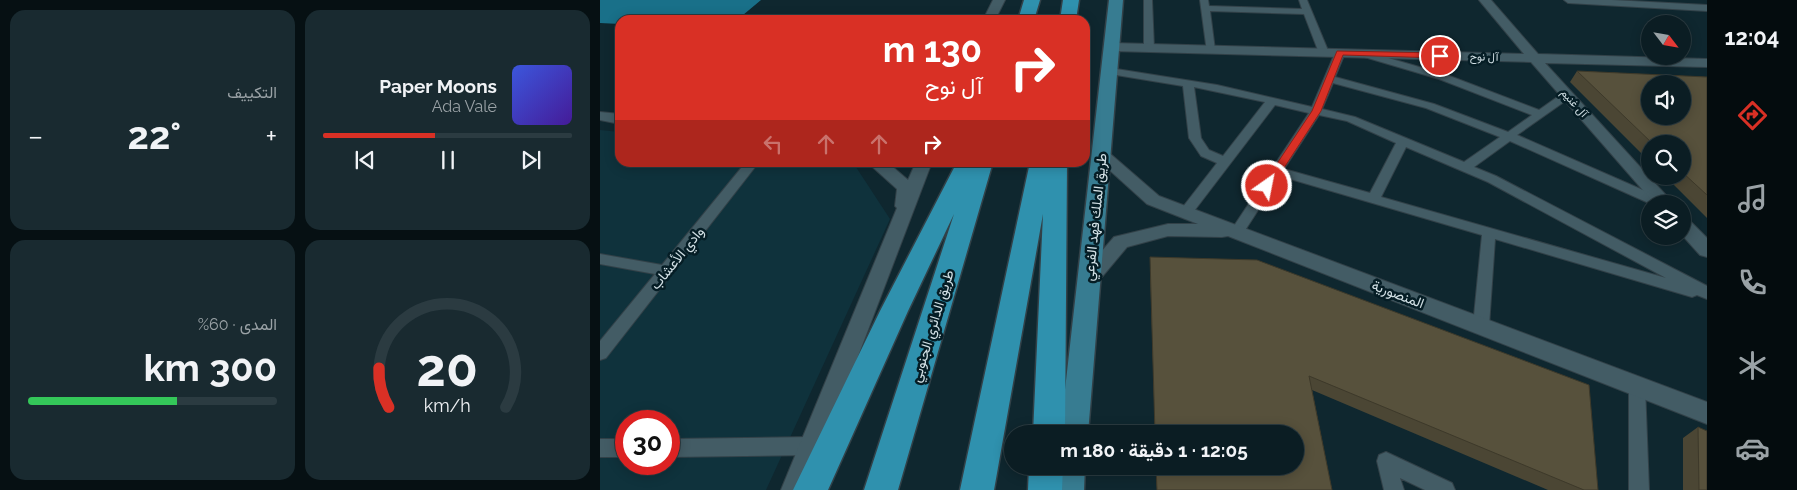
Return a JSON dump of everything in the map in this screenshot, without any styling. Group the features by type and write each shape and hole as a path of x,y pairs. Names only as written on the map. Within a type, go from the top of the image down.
{"highway":[{"path":"1028,15 1032,0"},
{"path":"1069,15 1072,0"},
{"path":"810,490 894,311 966,167"},
{"name":"طريق الدائري الجنوبي","path":"881,490 980,167"},
{"path":"977,490 1040,167"},
{"path":"1049,425 1056,167"},
{"path":"1045,490 1046,475"}],"main road":[{"name":"طريق الملك فهد الفرعي","path":"1075,425 1116,0"},
{"path":"1069,490 1070,475"}],"street":[{"path":"992,15 999,0"},
{"path":"1148,0 1149,48"},
{"path":"1255,0 1257,10"},
{"path":"1304,0 1324,52"},
{"name":"آل غنيم","path":"1485,0 1656,195"},
{"path":"1568,0 1671,3 1707,8"},
{"path":"1210,50 1204,4 1257,10 1308,12"},
{"name":"آل نوح","path":"1112,47 1707,62"},
{"path":"1089,279 1122,242 1168,230 1237,232 1316,111 1340,53"},
{"path":"1364,54 1443,78 1540,114"},
{"path":"1110,71 1188,83 1350,119 1492,179 1707,294"},
{"path":"1330,79 1430,106 1509,136 1643,195"},
{"path":"1188,83 1195,138 1205,153 1225,162"},
{"path":"1465,167 1567,95"},
{"path":"1186,212 1272,101"},
{"path":"600,116 615,118"},
{"path":"1373,198 1402,141"},
{"name":"المنصورية","path":"1101,154 1153,200 1707,412"},
{"name":"وادي الأعشاب","path":"600,354 750,167"},
{"path":"882,167 906,188 903,212"},
{"path":"794,490 922,167"},
{"path":"1277,171 1707,294"},
{"path":"1481,326 1489,232"},
{"path":"1691,233 1707,250"},
{"path":"600,259 667,270"},
{"path":"1637,386 1639,490"},
{"path":"680,448 811,446"},
{"path":"600,448 615,448"},
{"path":"1394,490 1386,461 1445,490"}],"shaded area":[{"path":"600,130 615,132 615,167 856,167 890,219 766,490 600,490"}],"water":[{"path":"600,0 761,0 743,15 615,15 615,24 600,23"}],"building":[{"path":"1577,71 1664,75 1641,75 1641,125 1691,125 1691,76 1707,77 1707,195 1691,180 1691,135 1644,135"},
{"path":"1150,257 1257,260 1589,385 1598,490 1584,490 1309,376 1332,490 1157,490 1156,475 1304,475 1304,425 1155,425"},
{"path":"1698,427 1707,431 1707,490 1699,490"}],"route":[{"path":"1267,186 1316,111 1340,53 1440,56"}]}
